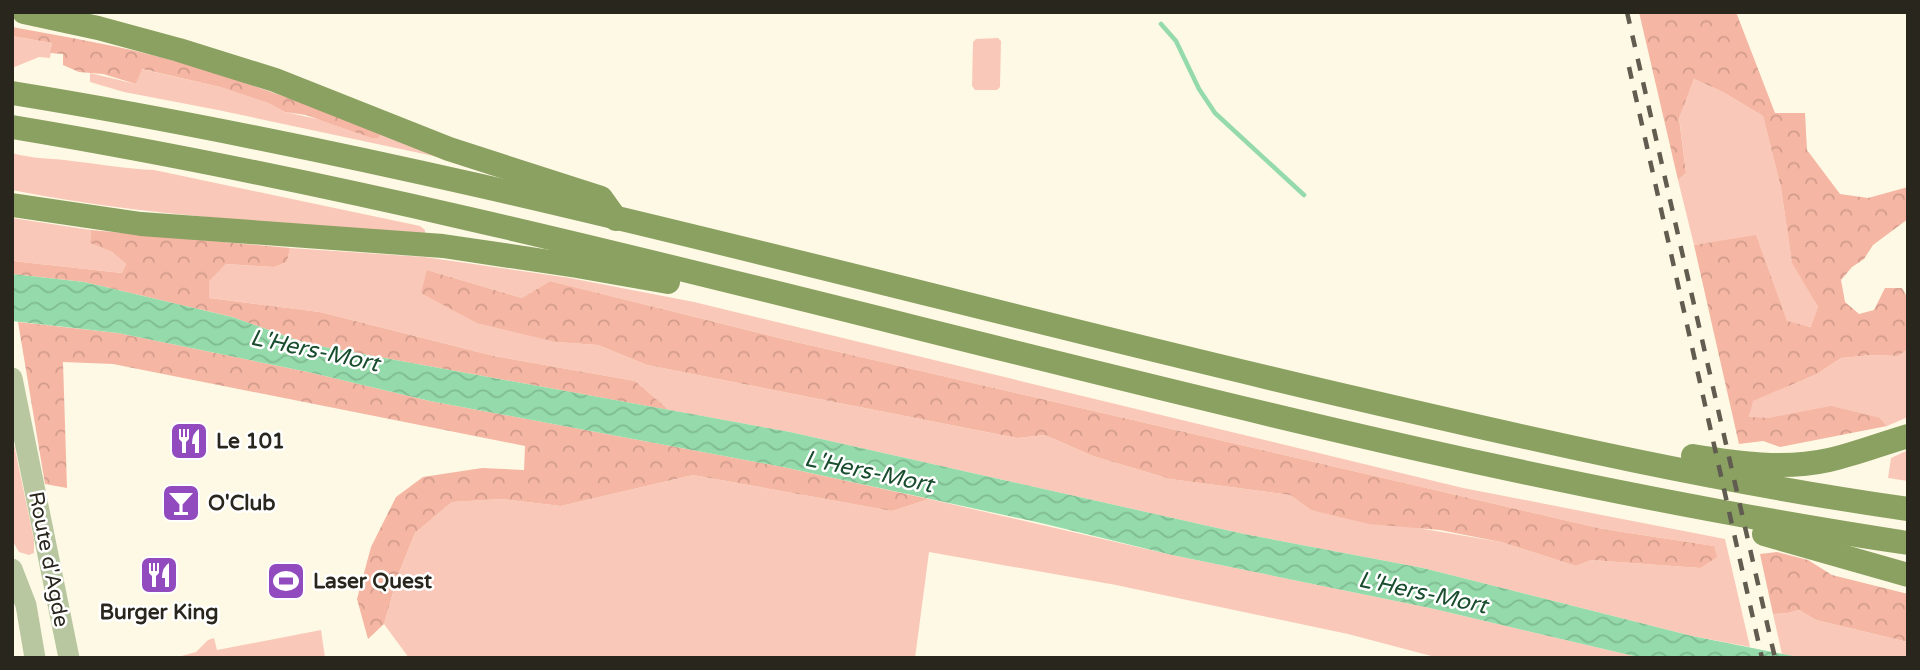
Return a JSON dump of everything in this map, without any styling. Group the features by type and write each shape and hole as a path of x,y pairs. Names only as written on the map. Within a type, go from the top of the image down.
{"highway":[{"path":"23,12 98,28 275,80 449,149 601,198 616,219"},
{"path":"12,93 252,137 466,184 1268,378 1635,461 1776,488 1908,509"},
{"path":"12,127 155,152 554,239 1310,424 1615,491 1787,524 1908,543"},
{"path":"12,205 141,224 443,246 820,305"},
{"path":"1635,461 1689,455 1743,464 1795,464 1826,461 1908,436"},
{"path":"1615,491 1908,575"}],"main road":[{"name":"Route d'Agde","path":"12,378 69,658"},
{"name":"Route d'Agde","path":"12,569 26,605 35,658"}],"shaded area":[{"path":"12,36 52,43 50,58 39,57 12,68"},
{"path":"998,38 1001,41 1000,87 997,90 975,90 972,86 973,42 976,39"},
{"path":"141,69 220,87 268,103 285,112 382,133 443,158 124,92 90,82 90,73 136,84"},
{"path":"1694,79 1723,92 1763,116 1781,188 1792,262 1818,307 1812,327 1787,322 1756,236 1694,245 1678,180 1686,173 1679,117"},
{"path":"12,153 154,170 420,226 425,230 425,234 166,213 12,190"},
{"path":"12,218 91,230 90,243 112,252 126,264 122,273 12,261"},
{"path":"290,248 424,257 570,278 694,302 1463,488 1725,539 1750,647 1692,636 1423,568 1244,534 790,432 669,410 635,381 494,356 320,312 209,298 208,281 226,264 274,267 287,262","holes":["427,270 522,298 550,281 783,339 1603,529 1714,546 1700,568 1591,560 1576,566 1501,542 1311,510 1290,495 1170,479 1093,456 1045,435 1017,438 647,365 598,345 556,342"]},
{"path":"1908,349 1908,417 1887,426 1880,418 1749,418 1752,401 1817,374 1841,358 1898,356"},
{"path":"12,435 34,540 34,553 29,555 19,552 12,540"},
{"path":"1908,450 1908,481 1888,478 1891,458"},
{"path":"693,475 892,511 929,499 1172,555 1430,608 1642,658 1439,658 1348,634 1116,585 929,552 915,658 409,658 384,624 398,575 415,533 452,502 501,499 561,506"},
{"path":"1799,610 1816,620 1908,642 1908,658 1803,658 1782,654 1773,614"},
{"path":"321,630 325,658 174,658 196,652 208,640 214,638 217,650"}],"green space":[{"path":"1639,12 1736,12 1775,113 1805,113 1807,150 1840,194 1868,198 1908,187 1908,219 1873,245 1864,259 1852,267 1841,280 1845,302 1859,314 1874,310 1885,288 1902,288 1908,299 1908,349 1898,356 1841,358 1817,374 1753,401 1749,417 1769,418 1831,406 1880,418 1887,426 1780,447 1763,441 1739,444 1694,245 1756,235 1787,321 1811,327 1818,307 1792,263 1781,188 1763,116 1723,92 1694,79 1679,118 1686,173 1678,180"},
{"path":"12,27 114,46 175,61 382,133 378,138 372,138 306,115 285,112 268,103 220,87 142,69 136,84 103,74 79,72 63,65 63,54 50,53 52,43 12,36"},
{"path":"91,230 290,248 287,262 274,267 226,264 209,281 209,298 320,312 494,356 635,381 669,410 308,344 232,317 84,282 12,274 12,261 122,273 126,264 112,252 90,243"},
{"path":"427,270 522,298 550,281 783,339 1603,529 1714,546 1717,557 1700,568 1591,560 1576,566 1501,542 1440,530 1369,524 1311,510 1290,495 1170,479 1093,456 1045,435 1017,438 647,365 598,345 556,342 477,323 421,293"},
{"path":"18,322 118,333 308,372 430,401 783,467 929,499 892,511 693,475 561,506 501,499 452,502 415,533 398,575 384,624 368,639 357,599 371,547 396,497 423,477 482,468 524,470 525,446 113,364 63,362 67,488 45,484"},
{"path":"1777,552 1808,560 1832,575 1908,594 1908,642 1816,620 1799,610 1773,614 1760,554"}],"water":[{"name":"L'Hers-Mort","path":"12,274 84,282 232,317 308,344 790,432 1244,534 1423,568 1692,636 1803,658 1642,658 1430,608 1172,555 1041,523 783,467 430,401 308,372 118,333 12,321"}],"waterway":[{"path":"1161,24 1176,41 1199,89 1215,113 1304,195"}],"railway":[{"path":"1627,12 1775,658"},
{"path":"1629,67 1762,658"}],"place":[{"name":"Le 101","path":"189,441"},
{"name":"O'Club","path":"181,503"},
{"name":"Burger King","path":"159,575"},
{"name":"Laser Quest","path":"286,581"}]}
